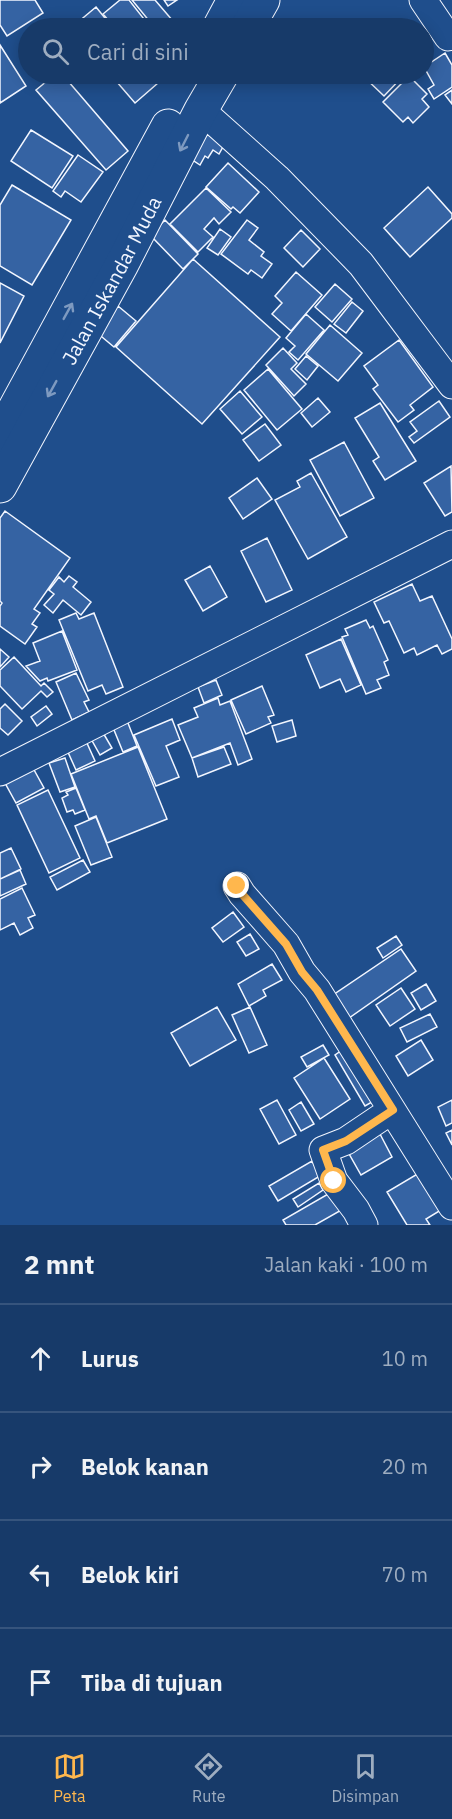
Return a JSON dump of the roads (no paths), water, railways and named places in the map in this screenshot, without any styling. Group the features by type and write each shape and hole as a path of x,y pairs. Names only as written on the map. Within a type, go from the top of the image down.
{"highway":[{"path":"224,18 234,0"},
{"path":"253,18 263,0"},
{"name":"Jalan Iskandar Muda","path":"0,436 191,84"},
{"name":"Jalan Iskandar Muda","path":"0,486 122,264 216,84"}],"street":[{"path":"423,0 448,37 452,36"},
{"path":"201,110 277,178 361,264 452,385"},
{"path":"0,772 452,544"},
{"path":"237,886 286,944 302,972 317,990 452,1206"},
{"path":"364,1225 356,1210 334,1181 323,1150 346,1141 393,1110"}]}
